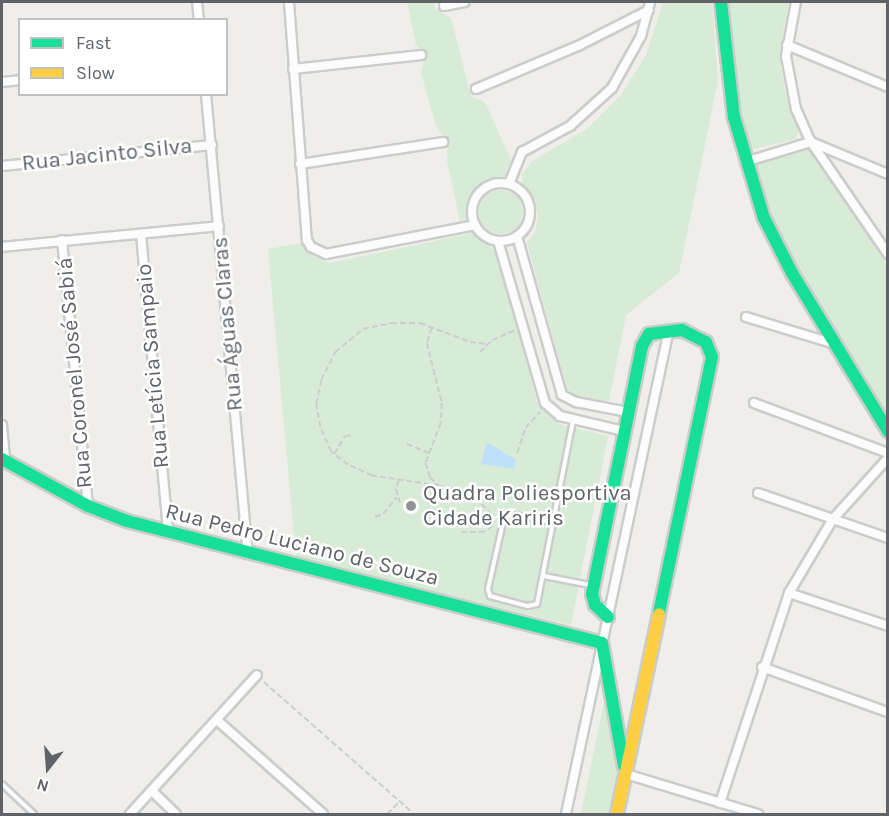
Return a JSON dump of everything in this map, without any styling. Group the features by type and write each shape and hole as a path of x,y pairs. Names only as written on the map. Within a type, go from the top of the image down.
{"street":[{"path":"197,2 199,18"},
{"path":"289,2 307,240 321,253 475,225"},
{"path":"444,6 465,2"},
{"path":"721,2 727,76 745,162 770,234 888,430"},
{"path":"796,2 787,45 791,93 811,142 888,254"},
{"path":"476,89 580,45 649,6"},
{"path":"509,184 522,152 570,126 612,88 641,36 649,6"},
{"path":"787,45 888,87"},
{"path":"293,69 421,55"},
{"path":"2,82 18,80"},
{"name":"Rua Águas Claras","path":"206,96 248,554"},
{"path":"300,164 444,142"},
{"path":"745,162 811,142 888,174"},
{"name":"Rua Jacinto Silva","path":"2,165 212,145"},
{"path":"517,236 498,241 481,233 475,225 472,216 476,197 490,185 509,184 524,195 530,212 517,236 562,395 576,402 628,412"},
{"path":"2,247 219,226"},
{"name":"Rua Letícia Sampaio","path":"141,234 168,533"},
{"name":"Rua Coronel José Sabiá","path":"63,240 88,506"},
{"path":"498,241 545,403 552,412 573,420 624,431"},
{"path":"746,317 835,344"},
{"path":"566,814 669,330"},
{"path":"608,617 595,605 594,586 624,431 645,338 649,334 669,330 696,334 706,342 712,357 617,814"},
{"path":"754,404 888,453"},
{"path":"2,425 3,460"},
{"path":"720,804 762,667 789,593 833,519 888,458"},
{"name":"Rua Pedro Luciano de Souza","path":"3,460 88,506 168,533 602,643"},
{"path":"758,492 888,538"},
{"path":"789,593 888,626"},
{"path":"602,643 626,774"},
{"path":"762,667 888,712"},
{"path":"130,814 218,721 257,675"},
{"path":"218,721 323,814"},
{"path":"626,774 759,814"},
{"path":"152,791 176,814"}],"lane":[{"path":"551,522 514,515 504,518 488,593 534,606 544,576 551,522 573,420"},
{"path":"544,576 594,586"},
{"path":"2,784 34,814"}],"path":[{"path":"462,533 485,532 493,526 494,517 469,491 372,476 334,454 320,427 316,404 321,380 335,352 363,329 391,323 420,323 487,344"},
{"path":"432,328 427,343 442,404 441,423 426,463 430,477 439,486"},
{"path":"480,352 502,333 522,328"},
{"path":"517,453 525,429 545,403"},
{"path":"334,454 345,436 354,435"},
{"path":"407,444 430,454"},
{"path":"375,517 396,498 399,480"},
{"path":"396,498 400,502"},
{"path":"257,675 414,814"},
{"path":"387,814 399,802"}],"green space":[{"path":"407,2 435,2 435,9 451,18 471,96 485,102 511,160 504,178 491,180 476,192 467,218 460,221 447,161 448,143 436,126 421,73 425,55 416,45"},
{"path":"663,2 712,2 718,80 679,273 626,315 609,401 580,398 567,389 527,243 535,233 538,214 523,186 522,174 532,161 587,129 621,95 646,55"},
{"path":"725,2 789,2 782,37 781,66 785,92 799,128 796,139 749,150 739,123"},
{"path":"805,147 814,151 887,265 887,418 800,281 762,200 753,165"},
{"path":"501,190 517,196 523,212 517,228 501,234 485,228 479,212 485,196"},
{"path":"472,233 495,250 538,404 559,424 608,436 571,625 296,557 268,249 302,243 313,256 330,263"},
{"path":"606,692 619,773 611,814 581,814"}],"water":[{"path":"487,442 516,460 514,469 481,464"}],"traffic: fast":[{"path":"721,2 734,117 764,218 792,273 888,431"},
{"path":"608,617 595,605 592,594 642,346 649,334 682,330 706,342 712,357 659,614"},
{"path":"2,459 88,506 127,521 602,643 624,766"}],"traffic: slow":[{"path":"617,814 659,614"}],"place":[{"name":"Quadra Poliesportiva Cidade Kariris","path":"411,506"}]}
